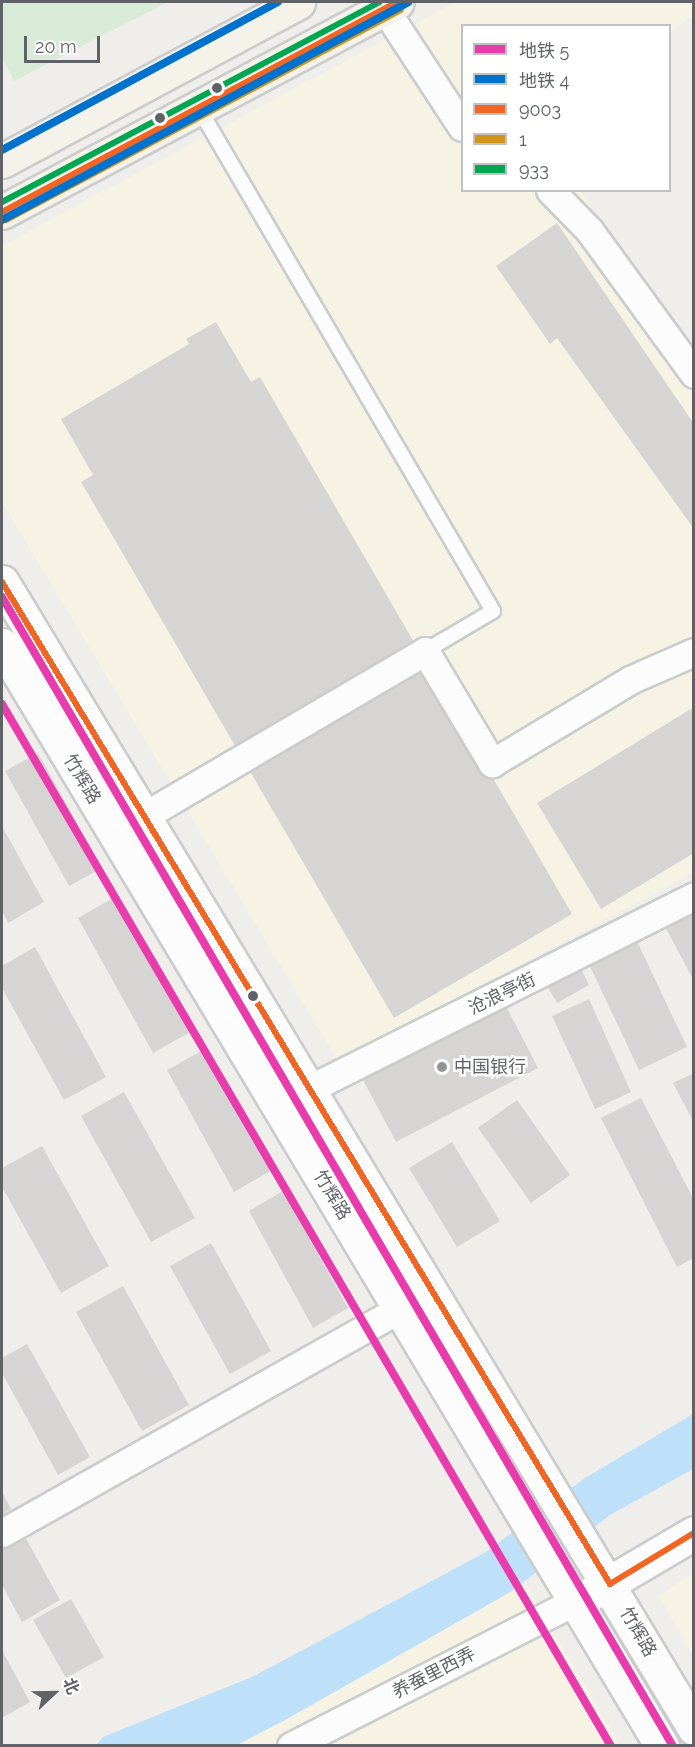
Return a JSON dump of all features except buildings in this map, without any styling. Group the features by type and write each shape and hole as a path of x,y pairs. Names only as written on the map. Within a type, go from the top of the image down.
{"main road":[{"path":"2,161 298,2"},
{"path":"2,212 391,5"},
{"name":"竹辉路","path":"2,582 591,1551 693,1728"},
{"name":"竹辉路","path":"2,645 662,1746"},
{"path":"576,1601 610,1584 693,1533"}],"street":[{"path":"391,5 461,125"},
{"path":"552,192 589,230 693,374"},
{"path":"144,816 425,651 492,763 630,680 693,652"},
{"name":"沧浪亭街","path":"309,1089 693,896"},
{"path":"2,1533 400,1309"},
{"name":"养蚕里西弄","path":"291,1746 576,1601"}],"lane":[{"path":"198,107 493,611 425,651"}],"shaded area":[{"path":"455,2 693,2 693,16 671,30 671,24 461,24 461,192 581,192 625,260 693,387 693,873 338,1061 2,502 2,246"},
{"path":"693,1573 693,1656 659,1596"},
{"path":"524,1582 620,1745 237,1746 512,1591"}],"green space":[{"path":"2,2 168,2 14,81 2,57"}],"water":[{"path":"693,1414 693,1469 610,1515 512,1591 287,1719 237,1745 95,1746 103,1737 252,1677 486,1552 585,1478"}],"metro line":[{"name":"4","path":"2,150 278,2"},
{"name":"4","path":"2,220 408,2"},
{"name":"5","path":"2,597 673,1746"},
{"name":"5","path":"2,704 611,1746"}],"transit line":[{"name":"933","path":"2,202 379,2"},
{"name":"9003","path":"2,212 397,2"},
{"name":"1","path":"6,220 401,10"},
{"name":"9003","path":"2,582 610,1584 694,1533"}],"place":[{"name":"中国银行","path":"442,1067"}]}
